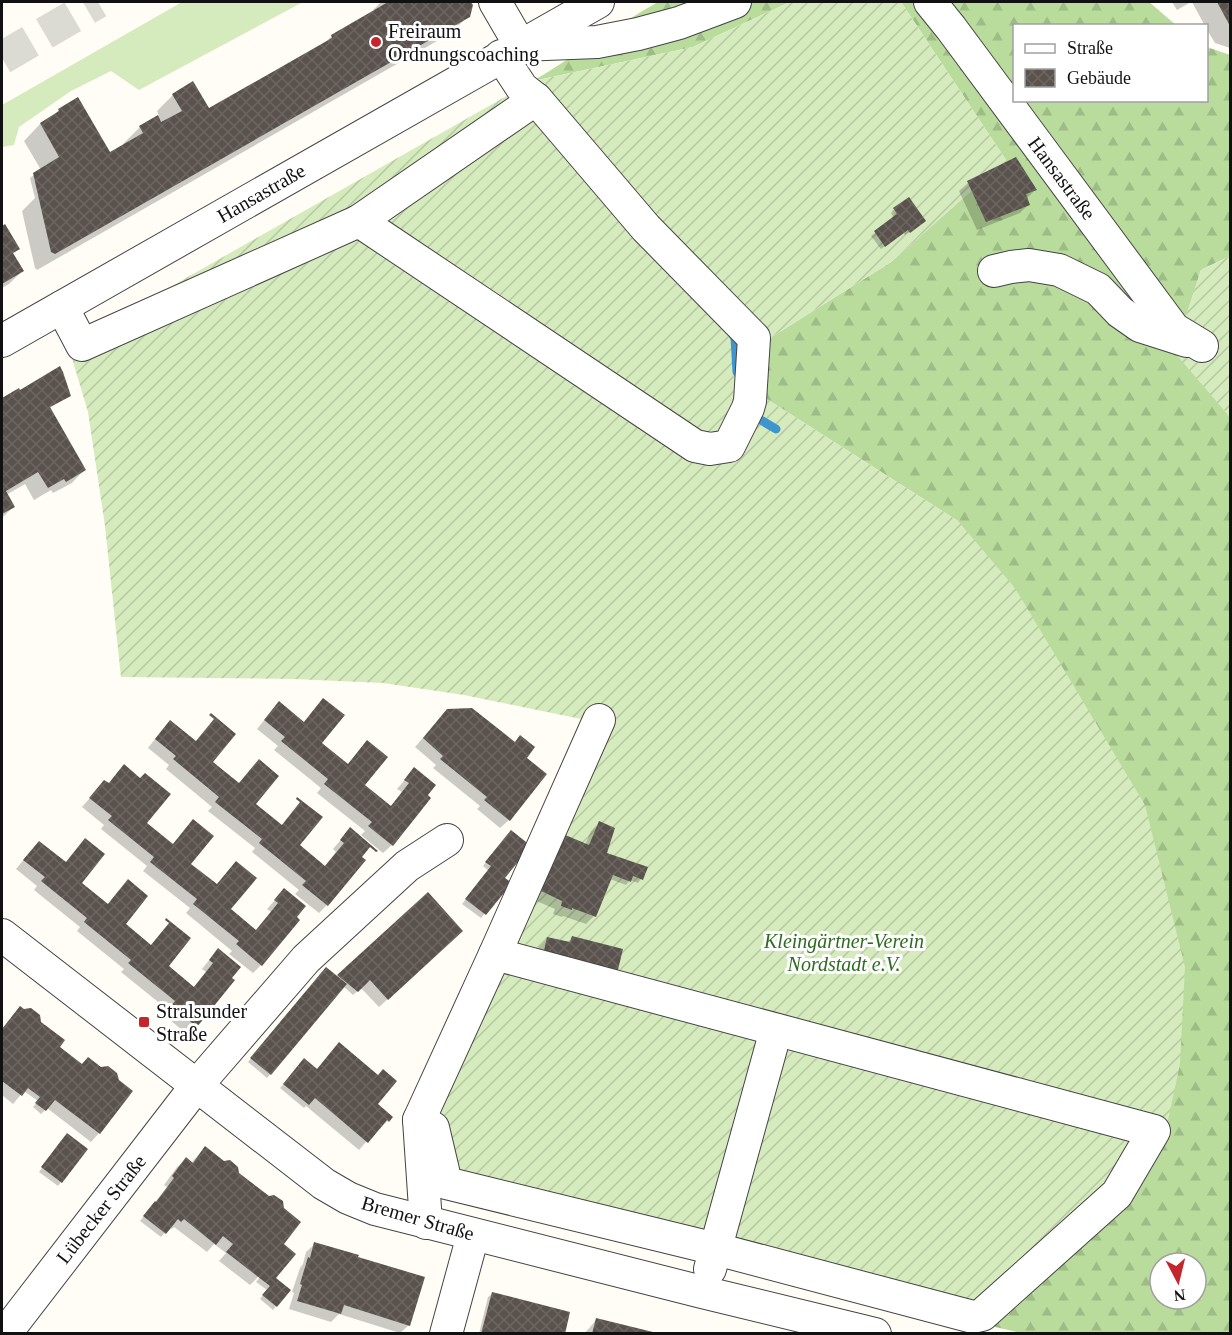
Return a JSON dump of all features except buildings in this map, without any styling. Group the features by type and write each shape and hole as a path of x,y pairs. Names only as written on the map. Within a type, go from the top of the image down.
{"street":[{"path":"359,221 695,446 710,449 729,446 750,401 754,338 646,228 536,99 522,88 495,2"},
{"name":"Hansastraße","path":"2,341 598,2"},
{"name":"Hansastraße","path":"511,51 597,42 638,34 679,23 735,2"},
{"name":"Hansastraße","path":"930,2 1174,329 1202,346 1140,326 1120,312 1098,289 1059,270 1029,265 994,271"},
{"path":"62,307 82,345 359,221 536,99"},
{"path":"426,1223 419,1120 598,720"},
{"path":"197,1085 306,959 407,866 447,840"},
{"name":"Bremer Straße","path":"2,935 324,1184 348,1198 375,1209 426,1223 875,1334"},
{"path":"419,1120 433,1128 446,1183 973,1317 982,1315 1117,1194 1154,1131 495,954"},
{"path":"702,1292 716,1250 776,1030"},
{"name":"Lübecker Straße","path":"5,1334 197,1085"},
{"path":"446,1334 473,1235"}],"green space":[{"path":"182,2 303,2 139,90 111,71 71,91 19,127 14,145 2,147 2,105"},
{"path":"658,2 790,2 693,47 533,81 626,21"},
{"name":"Kleingärtner-Verein Nordstadt e.V.","path":"790,2 901,2 1006,160 891,262 759,345 762,396 958,521 1015,588 1145,805 1185,967 1180,1064 1165,1134 978,1323 410,1183 591,721 464,695 383,683 294,679 121,677 105,526 88,412 68,345 533,81 693,47"},
{"path":"901,2 1149,2 1175,24 1013,24 1013,102 1208,102 1208,47 1230,55 1230,256 1201,270 1175,351 1230,417 1230,1333 1026,1334 978,1323 958,521 762,396 759,345 891,262 1006,160"},
{"path":"1230,256 1230,417 1174,352 1201,270"}],"waterway":[{"path":"732,333 735,338 737,372"},
{"path":"749,413 776,429"}],"tunnel":[{"path":"2,58 98,2"}],"place":[{"name":"Freiraum Ordnungscoaching","path":"376,42"},
{"name":"Stralsunder Straße","path":"144,1022"}]}
